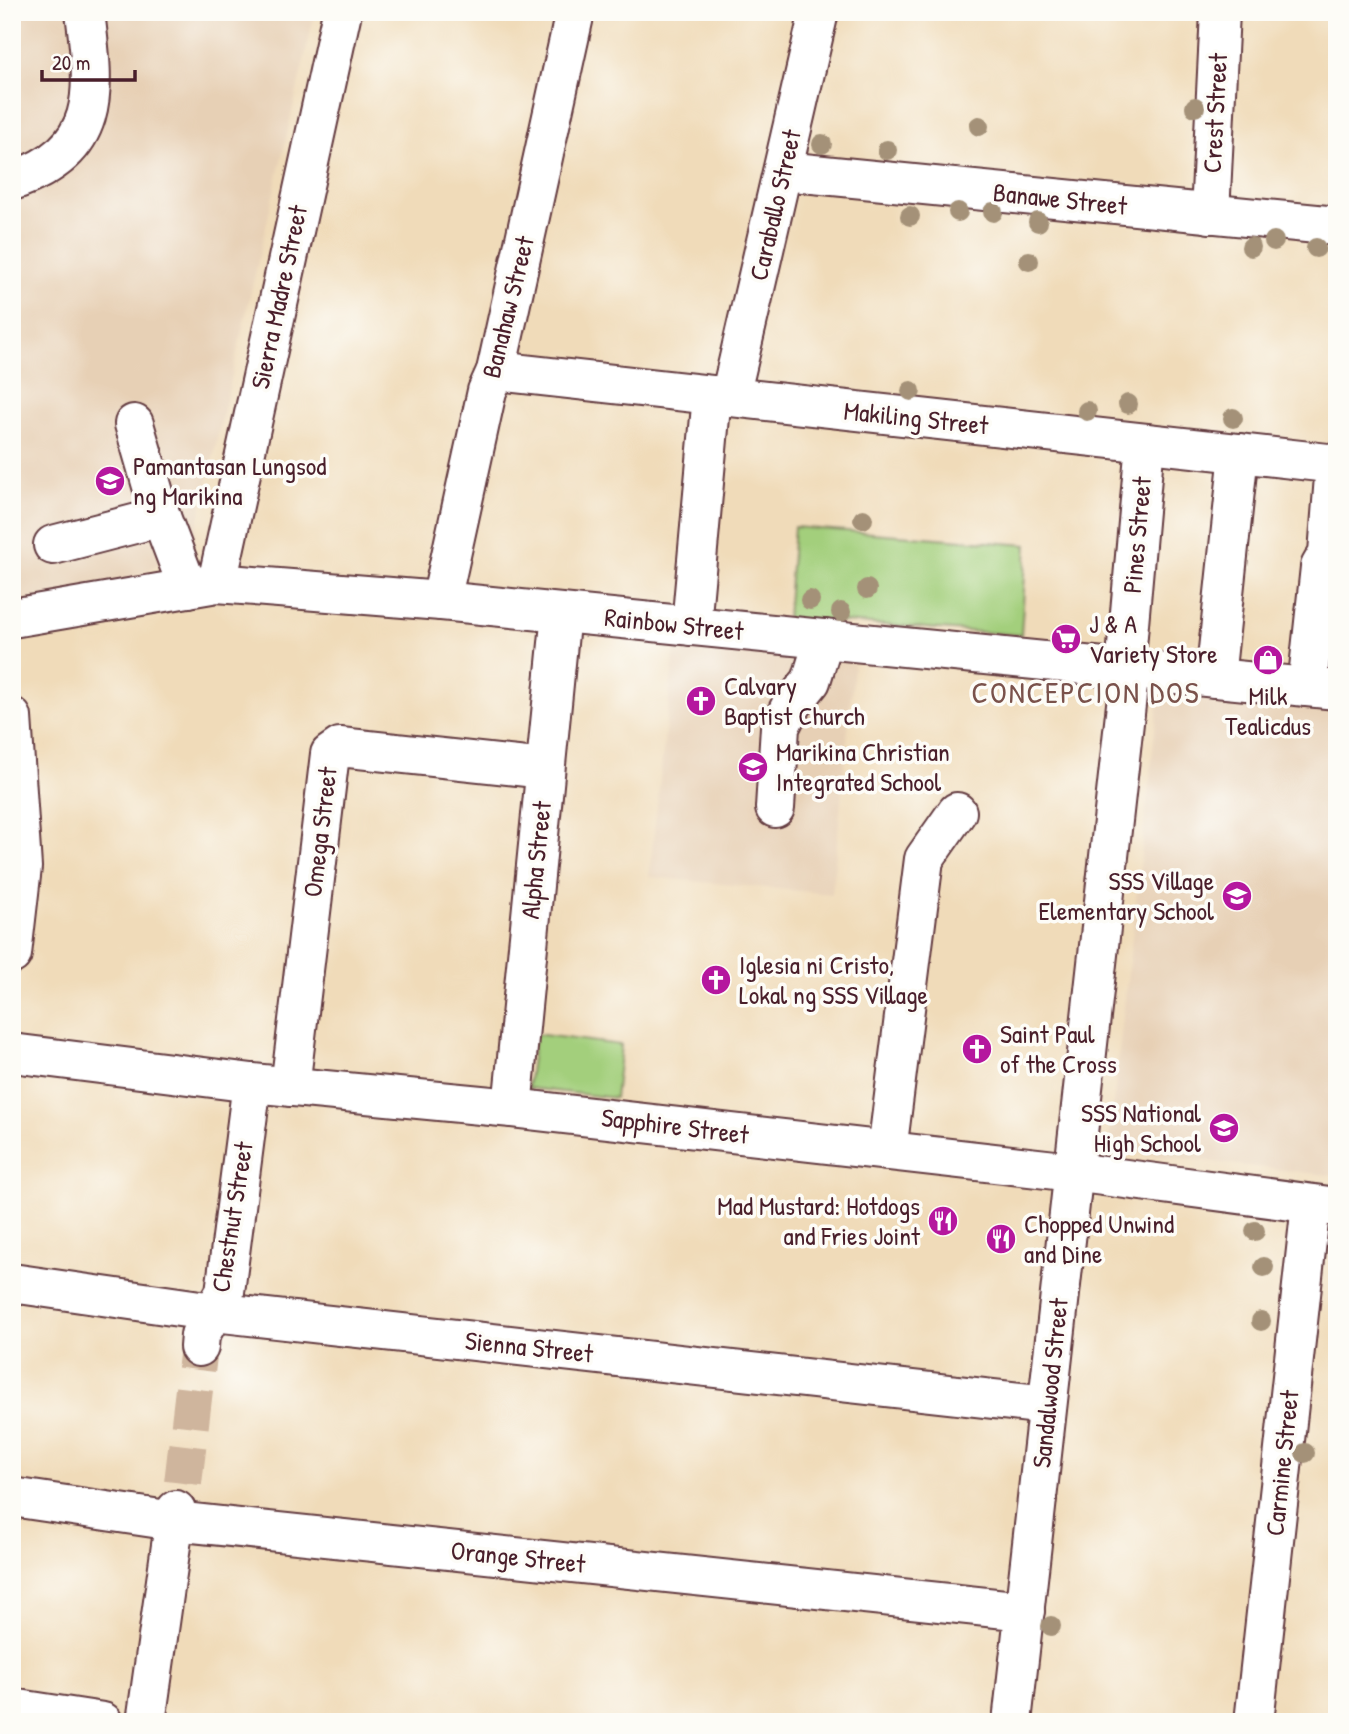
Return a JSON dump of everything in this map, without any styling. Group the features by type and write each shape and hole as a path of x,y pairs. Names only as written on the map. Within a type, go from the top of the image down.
{"street":[{"path":"12,181 33,174 76,142 89,109 93,74 85,12"},
{"name":"Sierra Madre Street","path":"202,585 342,12"},
{"name":"Banahaw Street","path":"441,601 487,391 496,371 575,12"},
{"name":"Caraballo Street","path":"691,626 721,396 783,171 819,12"},
{"name":"Crest Street","path":"1210,214 1220,12"},
{"name":"Banawe Street","path":"783,171 1337,226"},
{"name":"Makiling Street","path":"496,371 1336,464"},
{"path":"134,424 161,517 202,585"},
{"name":"Pines Street","path":"1128,669 1145,443"},
{"path":"1215,678 1239,453"},
{"path":"1322,688 1320,567 1328,554 1336,464"},
{"path":"54,545 161,517"},
{"name":"Rainbow Street","path":"12,618 202,585 441,601 1322,688"},
{"name":"Alpha Street","path":"512,1108 561,613"},
{"path":"775,808 780,727 790,707 811,681 824,639"},
{"name":"Sandalwood Street","path":"1012,1722 1128,669"},
{"path":"12,717 22,867 12,954"},
{"name":"Omega Street","path":"290,1087 332,750 340,747 545,769"},
{"path":"887,1151 924,859 957,811"},
{"name":"Sapphire Street","path":"12,1053 252,1083 512,1108 1073,1172 1324,1205"},
{"name":"Chestnut Street","path":"199,1347 200,1335 225,1292 252,1083"},
{"name":"Carmine Street","path":"1254,1722 1324,1205"},
{"name":"Sienna Street","path":"12,1283 214,1312 1048,1405"},
{"name":"Orange Street","path":"12,1497 1024,1611"},
{"path":"146,1722 175,1515"},
{"path":"12,1708 103,1722"}],"shaded area":[{"path":"12,12 315,12 193,545 132,579 12,604"},
{"name":"Marikina Christian Integrated School","path":"676,637 855,657 832,894 649,877"},
{"name":"SSS Village Elementary School","path":"1160,687 1337,707 1337,1176 1108,1150"}],"green space":[{"path":"794,527 1027,545 1021,635 787,618"},
{"path":"535,1034 621,1045 615,1098 528,1088"}],"tunnel":[{"path":"183,1483 199,1347"}],"place":[{"name":"Pamantasan Lungsod ng Marikina","path":"110,481"},
{"name":"J & A Variety Store","path":"1066,639"},
{"name":"Milk Tealicdus","path":"1268,660"},
{"name":"Calvary Baptist Church","path":"701,701"},
{"name":"Marikina Christian Integrated School","path":"753,767"},
{"name":"SSS Village Elementary School","path":"1237,896"},
{"name":"Iglesia ni Cristo, Lokal ng SSS Village","path":"716,980"},
{"name":"Saint Paul of the Cross","path":"977,1049"},
{"name":"SSS National High School","path":"1224,1128"},
{"name":"Mad Mustard: Hotdogs and Fries Joint","path":"943,1221"},
{"name":"Chopped Unwind and Dine","path":"1001,1239"}],"district":[{"name":"CONCEPCION DOS","path":"1086,693"}]}
